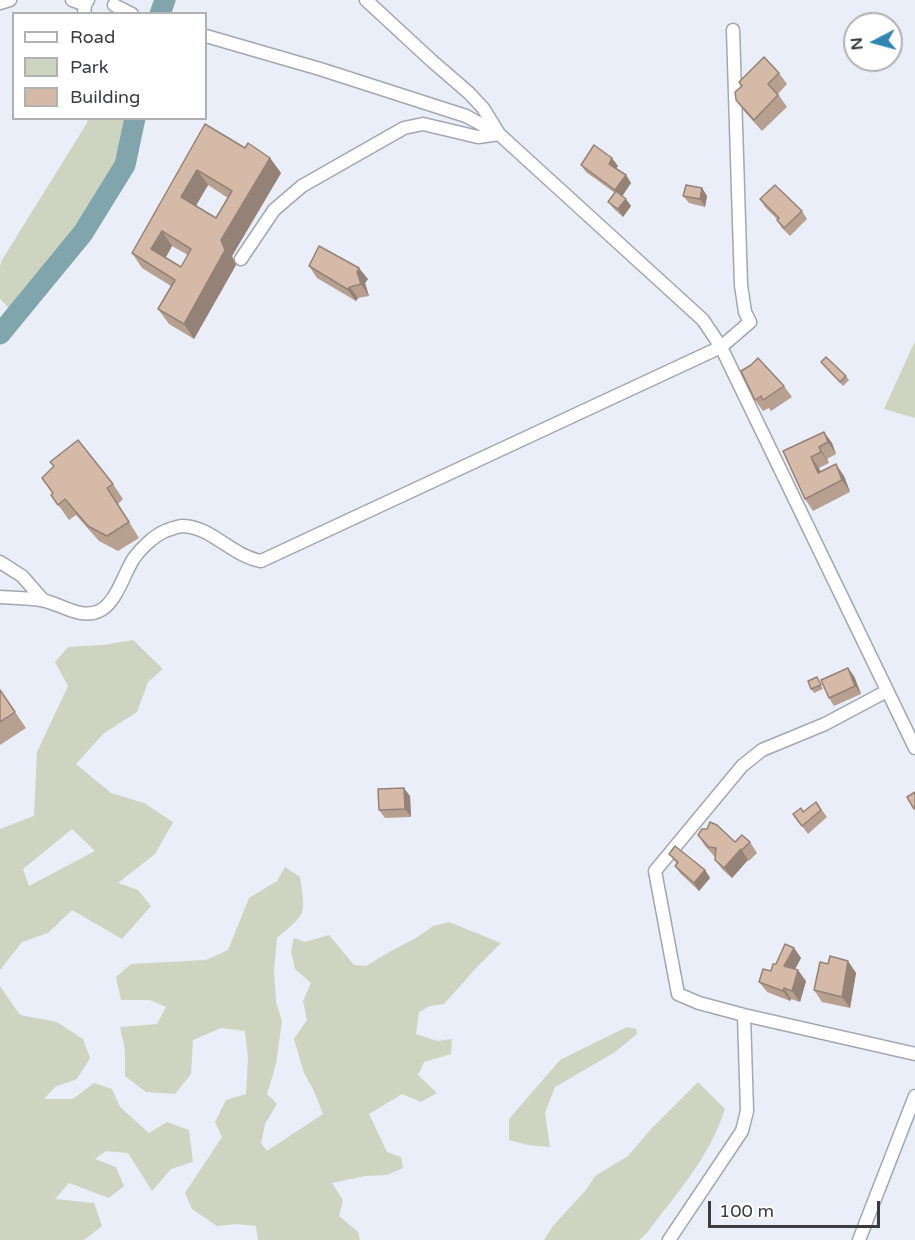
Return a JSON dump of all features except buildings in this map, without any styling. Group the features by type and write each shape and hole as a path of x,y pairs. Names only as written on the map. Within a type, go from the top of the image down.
{"street":[{"path":"0,3 10,0"},
{"path":"72,0 86,6"},
{"path":"366,0 469,93 483,108 499,134"},
{"path":"113,6 127,12"},
{"path":"0,597 44,600 68,610 82,613 98,612 109,605 135,556 161,533 180,526 199,528 239,554 261,561 721,347 750,322 745,312 741,285 733,30"},
{"path":"207,36 321,69 466,116 499,134 704,320 721,347 915,748"},
{"path":"241,259 274,210 302,186 404,128 423,124 478,137 499,134"},
{"path":"0,562 22,576 44,600"},
{"path":"887,691 825,724 762,750 742,766 655,871 678,994 699,1003 744,1015 915,1054"},
{"path":"669,1240 742,1131 747,1111 744,1015"},
{"path":"859,1240 915,1096"}],"green space":[{"path":"88,120 133,120 123,164 80,233 14,313 0,299 2,260"},
{"path":"915,341 915,418 884,409"},
{"path":"133,640 163,669 148,682 137,712 103,734 76,764 111,793 144,803 173,822 155,854 118,883 138,890 151,906 122,939 72,910 48,933 22,942 0,970 0,829 34,816 37,752 68,686 55,662 68,647","holes":["72,829 95,851 29,886 23,869"]},
{"path":"285,867 300,877 303,907 299,918 277,938 274,970 276,1002 282,1021 276,1064 267,1094 277,1104 265,1124 261,1143 267,1151 323,1114 304,1073 294,1039 307,1020 303,1001 311,983 295,969 291,951 294,938 305,942 329,935 354,965 366,966 433,926 449,922 501,943 444,1004 430,1006 419,1012 416,1034 437,1041 452,1039 451,1054 424,1062 418,1075 437,1093 421,1102 402,1094 369,1114 387,1152 401,1157 403,1168 387,1175 365,1176 332,1183 343,1200 339,1216 358,1232 360,1240 258,1240 256,1226 236,1224 217,1226 192,1209 185,1193 222,1137 215,1122 226,1100 246,1094 248,1058 245,1031 221,1028 193,1040 191,1074 175,1094 146,1092 125,1076 125,1050 120,1027 157,1024 166,1007 150,1000 121,1000 116,977 131,964 206,960 228,950 249,898 277,881"},
{"path":"0,986 20,1015 57,1022 83,1039 90,1058 77,1079 55,1087 44,1099 73,1099 94,1083 112,1089 120,1107 149,1133 167,1122 189,1130 193,1162 171,1169 152,1191 128,1153 106,1151 95,1159 116,1167 124,1186 109,1198 69,1183 55,1199 94,1203 102,1226 84,1240 0,1240"},
{"path":"627,1027 636,1029 637,1034 615,1052 555,1087 545,1113 550,1147 509,1140 509,1119 560,1060"},
{"path":"698,1082 725,1109 701,1159 646,1234 639,1240 544,1240 595,1176 628,1156 652,1128"}],"waterway":[{"path":"161,12 165,0"},
{"path":"0,334 83,233 125,165 135,120"}]}
